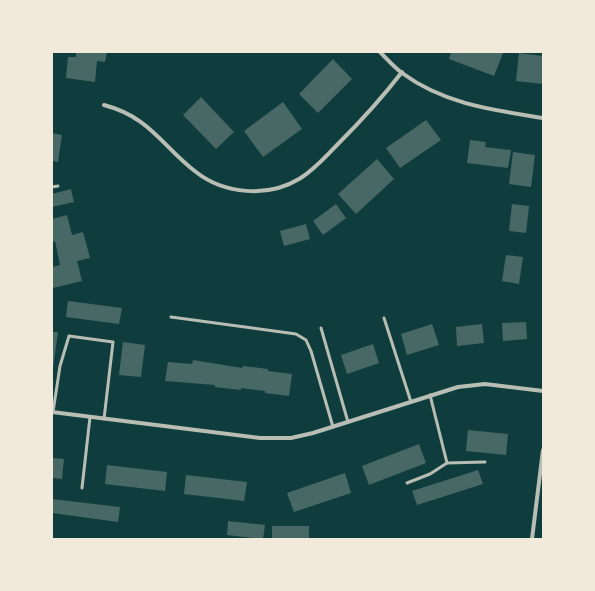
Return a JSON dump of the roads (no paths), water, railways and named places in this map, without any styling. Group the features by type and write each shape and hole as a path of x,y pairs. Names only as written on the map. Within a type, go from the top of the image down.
{"street":[{"path":"380,52 402,72 428,88 465,104 543,118"},
{"path":"104,105 118,109 149,126 189,167 205,178 222,186 243,191 257,192 285,186 298,180 314,169 361,121 402,72"},
{"path":"53,412 280,439 314,433 430,395 472,385 486,384 543,391"},
{"path":"532,539 543,450"}],"lane":[{"path":"52,187 58,186"},
{"path":"171,318 296,334 306,340 311,351 333,427"},
{"path":"384,318 411,402"},
{"path":"321,328 348,422"},
{"path":"53,412 60,366 68,336 113,342 104,419"},
{"path":"430,395 447,463"},
{"path":"82,488 90,417"},
{"path":"407,483 430,474 447,463 485,462"}]}
